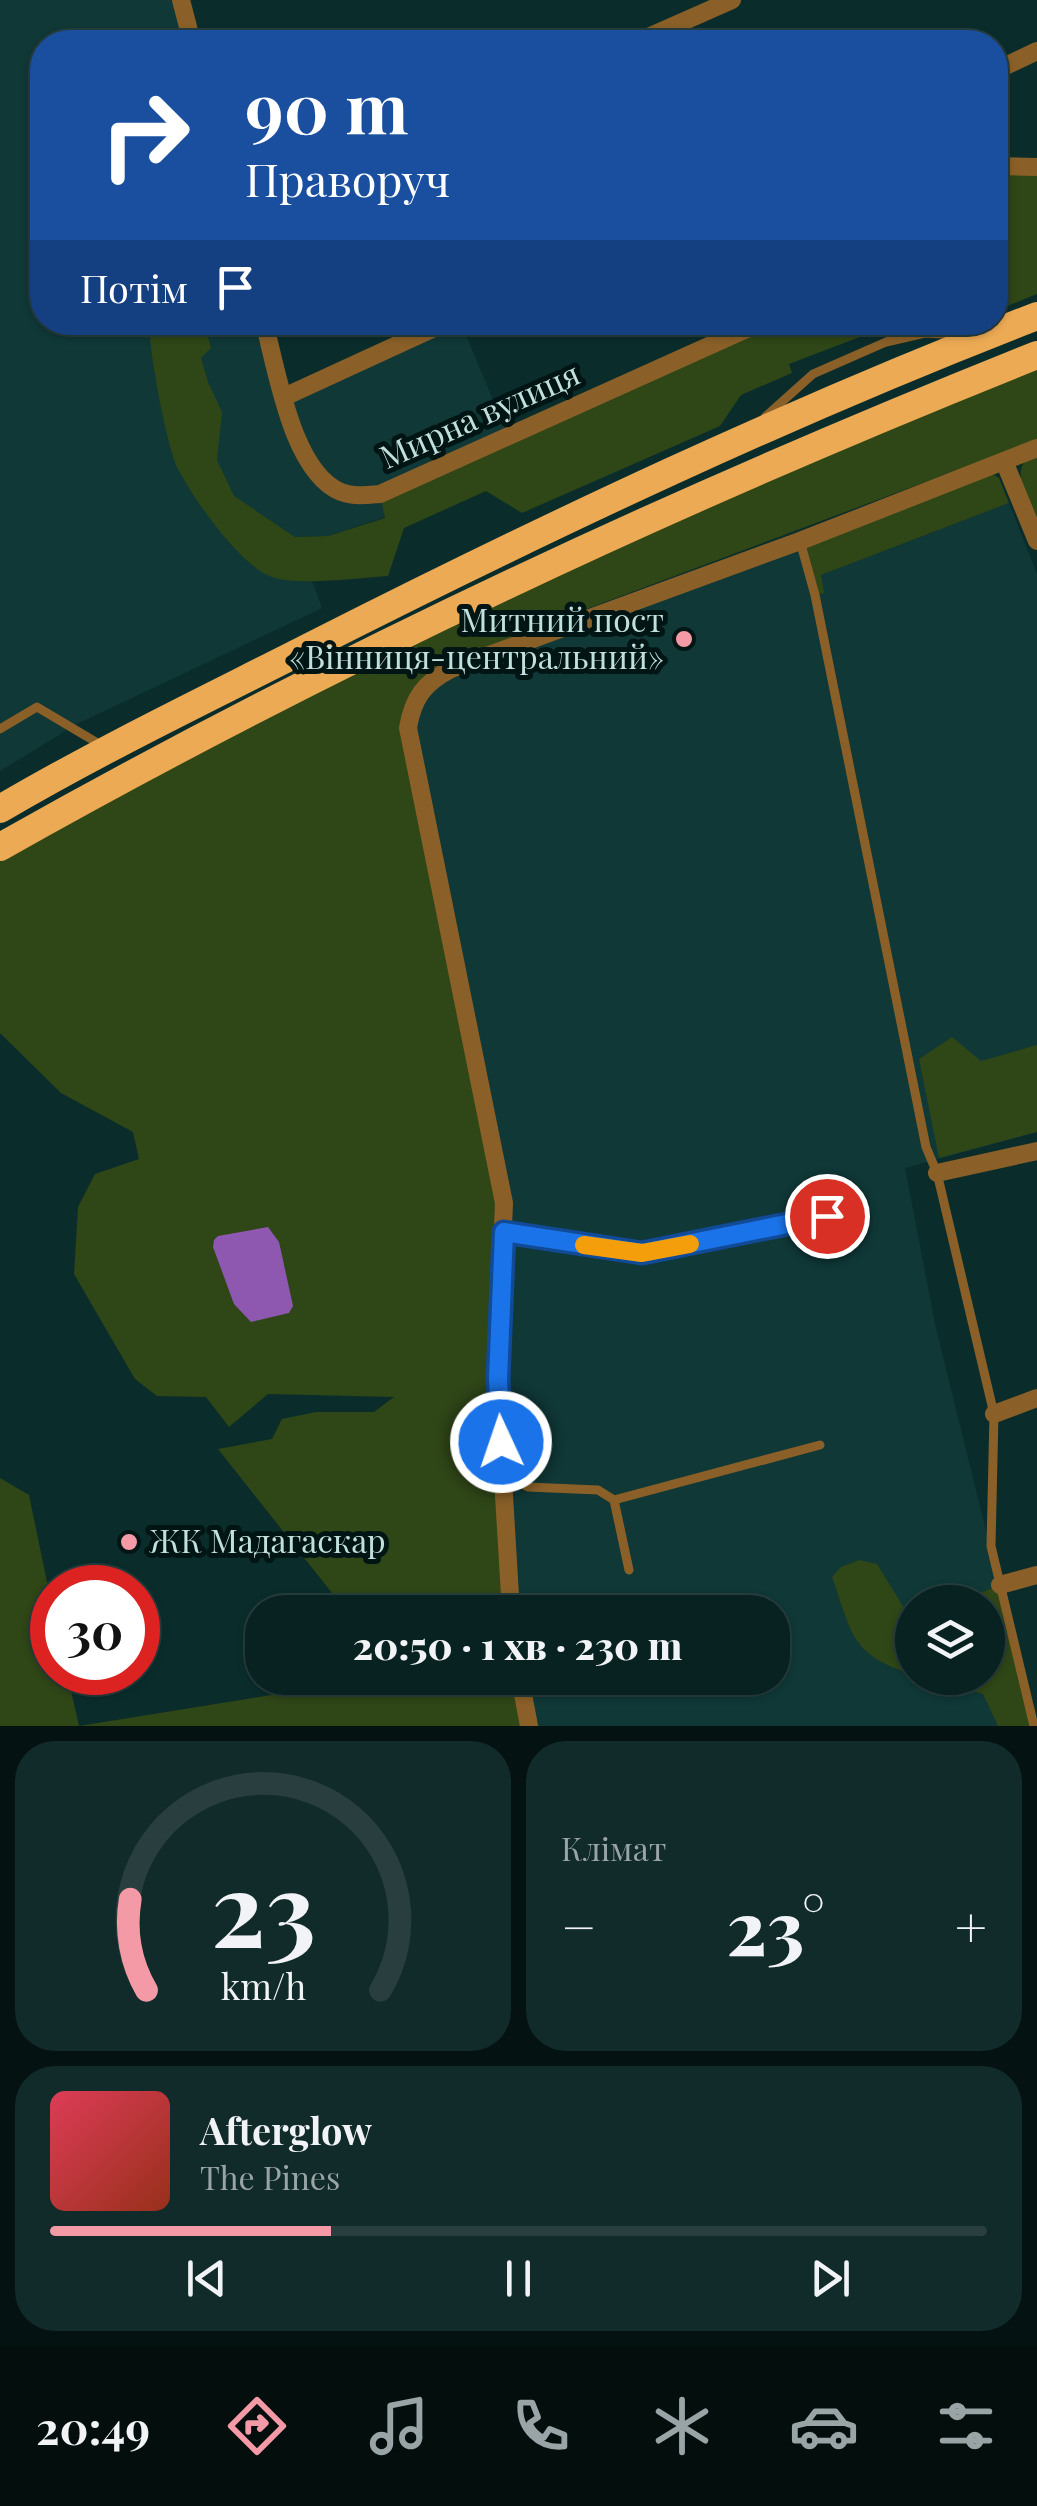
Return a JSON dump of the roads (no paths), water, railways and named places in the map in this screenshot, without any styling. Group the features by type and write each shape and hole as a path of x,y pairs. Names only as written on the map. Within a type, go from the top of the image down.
{"highway":[{"path":"1008,327 1037,316"},
{"path":"0,809 108,749 419,591 736,442 988,335"},
{"path":"0,847 430,620 747,475 1037,355"}],"street":[{"path":"181,0 189,30"},
{"path":"664,30 732,0"},
{"path":"1008,65 1037,52"},
{"path":"1008,167 1037,168"},
{"name":"Мирна вулиця","path":"267,335 304,456 318,477 347,494 380,494 733,335"},
{"path":"284,398 420,335"},
{"path":"510,1595 498,1379 504,1203 408,728 412,706 423,688 451,668 800,541 1037,448"},
{"path":"1004,461 1037,541"},
{"path":"937,1173 1037,1151"},
{"path":"994,1414 1037,1398"},
{"path":"1000,1584 1037,1575"},
{"path":"524,1695 530,1726"}],"lane":[{"path":"800,541 815,595 926,1147 937,1173 994,1414 991,1546 1034,1726"},
{"path":"0,729 36,707 108,749"},
{"path":"504,1232 642,1253 864,1208"},
{"path":"614,1500 820,1445"},
{"path":"502,1474 528,1487 598,1490 614,1500 629,1570"}],"place":[{"name":"Митний пост «Вінниця-центральний»","path":"684,639"},
{"name":"ЖК Мадагаскар","path":"129,1542"}]}
